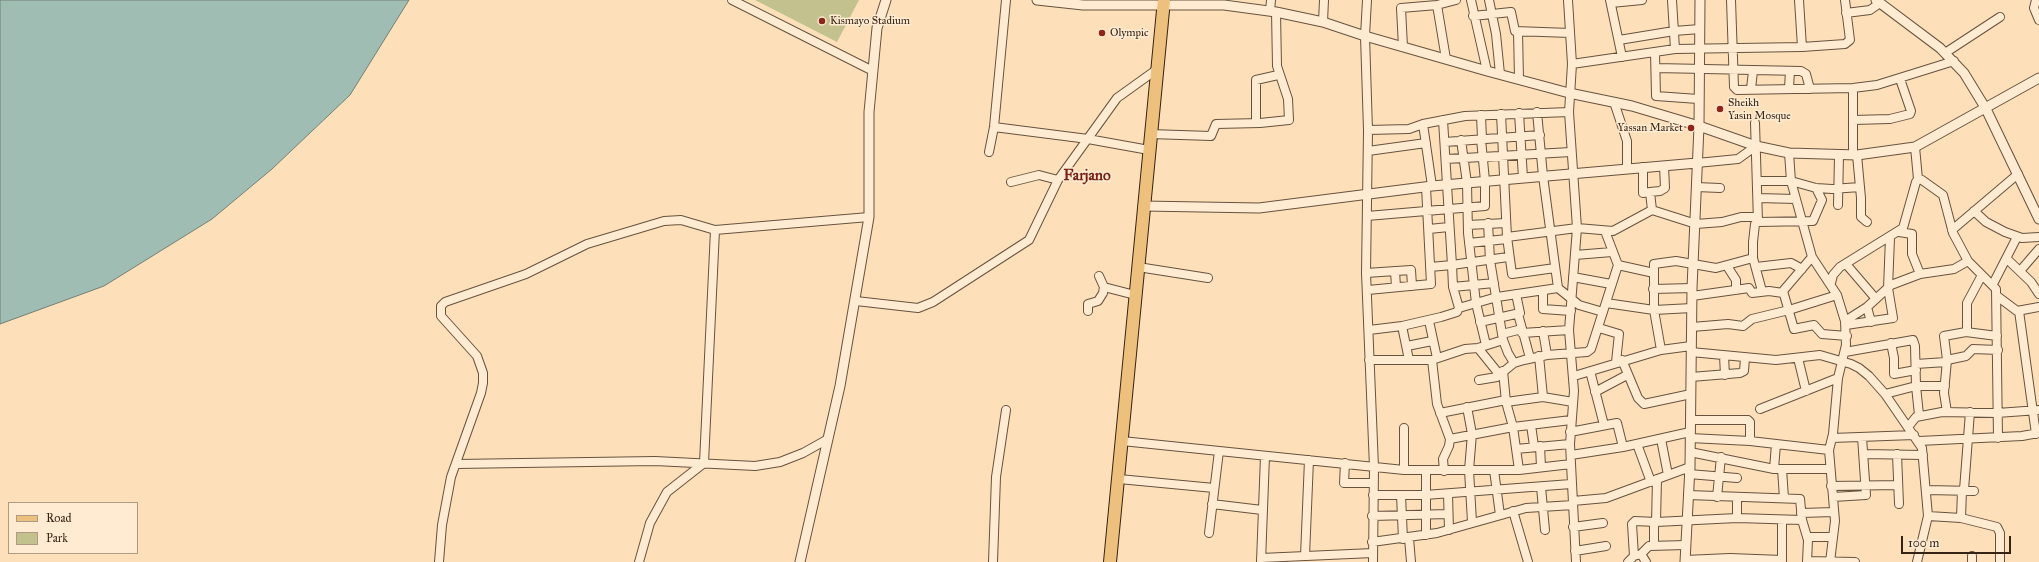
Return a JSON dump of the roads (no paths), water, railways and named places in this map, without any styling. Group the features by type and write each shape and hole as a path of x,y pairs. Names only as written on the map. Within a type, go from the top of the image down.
{"main road":[{"path":"1110,562 1163,2"}],"street":[{"path":"732,0 873,71"},
{"path":"800,562 828,439 856,301 869,217 869,112 877,28 886,0"},
{"path":"989,152 994,127 1006,0"},
{"path":"1037,0 1083,3 1224,2 1273,11 1323,22 1403,47 1569,93 1614,102 1699,126 1756,146 1789,154 1855,155 1915,147 1986,109 2039,78"},
{"path":"1150,134 1211,136 1216,124 1289,120 1288,99 1278,75 1271,0"},
{"path":"1323,22 1324,0"},
{"path":"1367,0 1365,36 1368,130 1366,272 1368,290 1369,360 1374,467 1372,516 1373,562"},
{"path":"1403,47 1401,8 1437,4 1456,0"},
{"path":"1471,0 1473,16 1487,71"},
{"path":"1489,0 1496,34 1500,74"},
{"path":"1568,0 1572,64 1569,112 1577,228 1569,330 1574,376 1570,444 1576,562"},
{"path":"1622,58 1610,1 1642,0"},
{"path":"1672,0 1675,49"},
{"path":"1700,0 1700,29 1698,48 1699,126 1692,292 1691,420 1685,561 1735,558 1782,561 1782,520"},
{"path":"1731,0 1735,89 1854,88 1900,79 1954,61"},
{"path":"1799,0 1802,47"},
{"path":"1572,64 1622,58 1675,49 1802,47 1849,42 1845,0"},
{"path":"2036,0 2034,8 2039,20"},
{"path":"1846,13 1870,10 1878,1 1954,61 1964,73 1986,109 2039,219"},
{"path":"1437,4 1446,59"},
{"path":"1473,16 1512,13 1515,31 1570,33"},
{"path":"1945,53 2000,17"},
{"path":"1619,40 1674,31 1700,29"},
{"path":"1518,31 1519,79"},
{"path":"1655,52 1656,96 1698,99"},
{"path":"1656,68 1804,72 1810,89"},
{"path":"856,301 918,308 933,302 1029,240 1058,180 1117,98 1156,70"},
{"path":"1751,89 1753,71"},
{"path":"1789,88 1790,71"},
{"path":"1256,123 1256,80 1278,75"},
{"path":"1853,120 1890,119 1910,113 1900,79"},
{"path":"1854,88 1853,120 1855,155 1860,187 1861,217 1868,222"},
{"path":"1614,102 1627,141 1627,169"},
{"path":"1538,112 1543,176 1558,288 1580,306 1602,312"},
{"path":"1368,130 1409,129 1423,124 1443,120 1481,115 1569,112"},
{"path":"1519,113 1523,178"},
{"path":"1501,114 1508,257 1511,273 1513,275 1556,268"},
{"path":"1367,216 1485,206 1481,115"},
{"path":"1443,120 1453,287 1459,308"},
{"path":"1755,123 1758,219 1755,224 1753,258 1762,291"},
{"path":"1368,290 1431,284 1428,211 1429,186 1423,124"},
{"path":"994,127 1088,139 1149,150"},
{"path":"1445,142 1540,135"},
{"path":"1461,140 1467,183 1469,243 1482,346 1501,373 1513,427 1519,470"},
{"path":"1368,151 1426,143"},
{"path":"1143,206 1259,208 1429,186 1738,160 1756,146"},
{"path":"1831,283 1835,272 1899,232 1904,226 1918,179 1915,147"},
{"path":"1446,159 1571,152"},
{"path":"1789,154 1791,181 1812,257 1831,283 1837,295 1846,323 1847,336 1845,352 1838,378 1832,438 1829,450 1829,469 1834,512 1830,562"},
{"path":"1838,205 1839,155"},
{"path":"1643,167 1643,193 1660,191 1665,188 1664,166"},
{"path":"1952,230 2018,174"},
{"path":"1012,182 1039,175 1058,180"},
{"path":"1918,179 1922,180 1943,196 1952,230 1968,261 1993,284 1996,289 1998,438"},
{"path":"1757,181 1791,181 1816,188 1838,189 1860,187"},
{"path":"1696,187 1720,188"},
{"path":"1469,243 1551,230 1577,228 1605,231 1616,230 1652,210 1696,224 1722,222 1741,217 1802,222 1813,221 1822,202 1816,188"},
{"path":"1650,192 1652,210"},
{"path":"1758,198 1796,199"},
{"path":"1974,211 1992,226 2017,237 2039,237"},
{"path":"439,562 443,517 456,464 481,393 483,373 477,356 441,316 440,311 445,302 526,274 587,244 658,223 681,220 715,230 869,217"},
{"path":"1488,223 1490,260 1497,297 1502,337 1508,353 1514,363"},
{"path":"1468,225 1506,223"},
{"path":"1429,229 1449,226"},
{"path":"639,562 650,523 667,492 704,463 715,230"},
{"path":"1479,380 1496,377 1514,363 1530,358 1590,350 1599,328 1602,312 1618,265 1605,231"},
{"path":"1899,232 1912,234 1912,254 1920,274"},
{"path":"1993,284 2017,237"},
{"path":"1846,323 1871,322 1893,318 1888,288 1890,238"},
{"path":"2020,271 2039,250"},
{"path":"1575,255 1612,252"},
{"path":"1430,267 1452,266 1508,257"},
{"path":"1783,293 1812,257"},
{"path":"1661,350 1654,310 1654,264 1676,261 1716,268 1753,258"},
{"path":"2007,259 2034,285 2039,294"},
{"path":"1846,323 1888,288 1920,274 1949,271 1968,261"},
{"path":"1756,267 1791,263 1802,268"},
{"path":"1846,264 1876,299"},
{"path":"1618,265 1654,273"},
{"path":"1727,266 1736,280 1736,290"},
{"path":"1138,267 1208,278"},
{"path":"1366,272 1411,270 1412,286"},
{"path":"1395,271 1396,288"},
{"path":"1967,332 1967,303 1982,275"},
{"path":"1088,311 1088,304 1098,301 1103,294 1104,287 1099,276"},
{"path":"1573,277 1611,284"},
{"path":"1453,287 1494,283"},
{"path":"1104,287 1135,295"},
{"path":"1368,330 1429,321 1457,312 1459,308 1497,297 1543,292 1558,288"},
{"path":"1653,288 1692,292 1749,288 1752,292 1762,291 1783,293"},
{"path":"1543,292 1543,307 1545,310 1571,311"},
{"path":"1783,293 1794,329 1814,325 1822,334 1847,336"},
{"path":"1516,294 1520,312 1518,314 1530,358"},
{"path":"1692,327 1728,324 1743,326 1752,319 1789,310 1837,295"},
{"path":"1997,296 2019,311 2039,307"},
{"path":"1606,303 1654,310 1692,308"},
{"path":"1867,307 1871,322"},
{"path":"1832,438 1998,438 2038,433 2036,410 2019,311"},
{"path":"1480,322 1518,314"},
{"path":"1429,321 1434,359 1435,398 1450,439 1449,446 1443,459 1444,471"},
{"path":"1402,326 1409,360"},
{"path":"1599,328 1620,334 1619,361 1638,398 1644,404 1691,394"},
{"path":"1542,330 1543,397"},
{"path":"1369,360 1434,359 1465,349 1482,346 1502,337 1522,331 1569,330"},
{"path":"1947,412 1945,386 1947,361 1944,336 1967,332 1997,336"},
{"path":"1845,352 1913,340 1915,346 1916,386 1919,415"},
{"path":"1407,346 1432,341"},
{"path":"1891,343 1894,356 1894,374 1916,367 1966,356 1973,349 1998,350"},
{"path":"1574,376 1619,361 1661,350 1691,349 1724,356 1776,360 1820,355 1860,368 1885,394 1916,438 1923,455 1928,516 1917,562"},
{"path":"1724,356 1726,375"},
{"path":"1691,377 1726,375 1743,372 1745,358"},
{"path":"1798,358 1806,391"},
{"path":"1590,371 1604,426"},
{"path":"1595,392 1627,375"},
{"path":"1760,409 1838,378"},
{"path":"1885,394 1916,386 1945,386"},
{"path":"1440,413 1467,407 1543,397 1573,402"},
{"path":"1467,407 1472,434 1470,470 1472,522"},
{"path":"993,562 996,477 1006,410"},
{"path":"1908,427 1914,418 1919,415 1947,412 1997,413 2036,410"},
{"path":"1961,518 1965,461 1969,438 1970,412"},
{"path":"1450,439 1513,427 1571,420"},
{"path":"1691,420 1748,420 1750,422 1750,441"},
{"path":"1570,432 1617,423 1623,447"},
{"path":"1531,425 1541,467"},
{"path":"1404,428 1404,470"},
{"path":"1571,455 1690,435 1829,450"},
{"path":"1832,497 1864,496 1867,494 1862,437"},
{"path":"456,464 655,462 755,466 780,462 804,452 828,439"},
{"path":"1660,439 1668,475"},
{"path":"1122,441 1404,470 1519,470 1571,464"},
{"path":"1516,449 1570,444"},
{"path":"1637,444 1654,481 1654,546"},
{"path":"1776,444 1778,469 1784,498"},
{"path":"1209,533 1219,451"},
{"path":"1690,452 1778,469 1829,469"},
{"path":"1864,454 1923,455"},
{"path":"1897,454 1899,504"},
{"path":"1265,456 1261,560 1305,556 1373,553"},
{"path":"1717,497 1721,457"},
{"path":"1305,556 1309,460"},
{"path":"1345,463 1344,483 1373,483"},
{"path":"1494,470 1500,515"},
{"path":"1426,471 1426,535"},
{"path":"1372,542 1426,535 1449,530 1513,511 1606,498 1668,475 1689,471 1737,478"},
{"path":"1119,479 1214,488"},
{"path":"1373,495 1448,494 1571,484"},
{"path":"1831,486 1898,485"},
{"path":"1541,486 1545,530"},
{"path":"1927,490 1974,491"},
{"path":"1448,494 1449,530"},
{"path":"1401,495 1401,515 1411,562"},
{"path":"1688,495 1800,499 1801,516 1808,537 1807,562 1855,562"},
{"path":"1737,518 1738,497"},
{"path":"1212,504 1262,510"},
{"path":"1513,511 1528,562"},
{"path":"1635,558 1633,522 1637,520 1655,522 1737,518 1782,520 1834,512"},
{"path":"1372,516 1448,514"},
{"path":"1928,516 1961,518 1992,525 1999,530 2000,562"},
{"path":"1574,527 1603,523"},
{"path":"1808,537 1833,537"},
{"path":"1635,558 1648,547 1686,544"},
{"path":"1575,551 1606,546"},
{"path":"1635,558 1646,562"}],"water":[{"path":"0,0 409,0 350,95 272,169 212,219 104,286 0,324"}],"place":[{"name":"Kismayo Stadium","path":"822,21"},
{"name":"Olympic","path":"1102,33"},
{"name":"Sheikh Yasin Mosque","path":"1720,109"},
{"name":"Yassan Market","path":"1691,128"}],"district":[{"name":"Farjano","path":"1087,176"}]}
